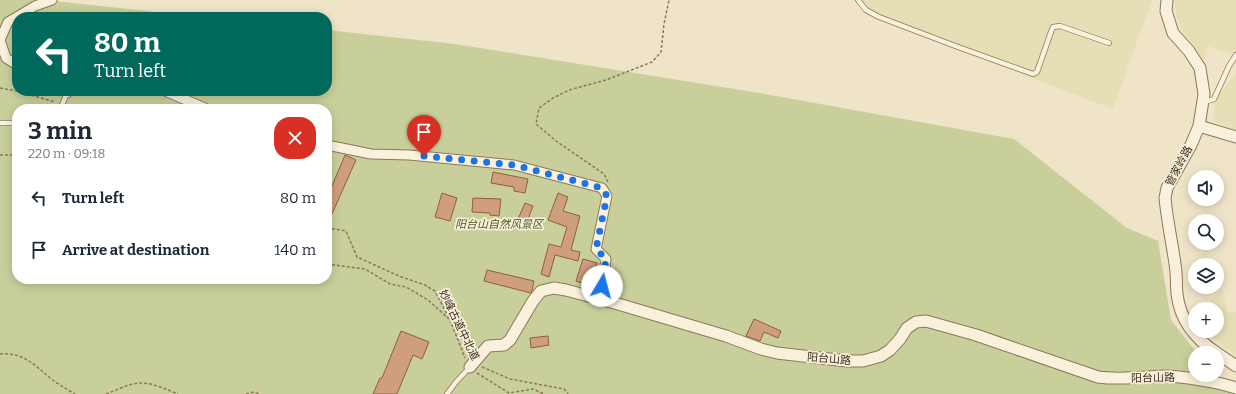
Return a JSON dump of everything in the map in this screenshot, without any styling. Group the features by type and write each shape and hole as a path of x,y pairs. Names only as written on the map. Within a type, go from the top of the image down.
{"street":[{"path":"25,12 35,6 52,0"},
{"name":"管家岭路","path":"1167,0 1166,11 1173,33 1189,50 1200,68 1204,94 1199,126 1179,168 1167,188 1166,202 1177,274 1177,295 1182,314 1192,332 1206,346"},
{"path":"12,20 8,22 0,40 6,58 12,62"},
{"path":"177,96 195,104"},
{"path":"1199,126 1236,137"},
{"path":"332,146 371,154 409,155 514,165 602,188 607,196 596,249 606,259 601,299"},
{"name":"阳台山路","path":"472,365 488,346 504,345 510,340 533,301 541,291 554,288 601,299 726,336 761,349 777,353 847,361 863,361 881,356 890,350 907,328 916,322 926,321 976,335 1098,377 1116,379 1165,376 1200,380 1236,388"},
{"name":"管家岭路","path":"1224,358 1236,366"}],"lane":[{"path":"858,0 866,10 879,16 965,50 1033,74 1037,72 1053,27 1060,26 1108,43"},
{"path":"1203,103 1214,99 1229,66 1236,55"},
{"path":"0,123 12,123"},
{"path":"448,394 456,382 472,365"}],"path":[{"path":"607,196 610,186 604,174 556,141 536,124 539,108 553,98 569,90 606,80 652,62 661,52 664,24 669,0"},
{"path":"0,88 12,90"},
{"path":"33,96 59,104"},
{"path":"0,155 12,155"},
{"name":"妙峰古道中北道","path":"332,229 346,231 357,257 399,276 426,285 435,291 472,365 509,393 533,390 544,394"},
{"path":"332,265 365,269 390,284 406,287 428,300 450,320"},
{"path":"0,354 10,353 22,357 35,364 54,381 76,394"},
{"path":"472,365 510,379 564,389 568,394"},
{"path":"106,394 133,384 141,383 159,387 178,394"},
{"path":"246,394 254,392 259,394"}],"shaded area":[{"path":"859,0 1152,0 1113,109 877,19"},
{"path":"1174,0 1236,0 1236,55 1207,46 1204,60 1182,30 1177,18"},
{"path":"1236,73 1236,130 1214,122 1214,102"},
{"path":"1217,294 1223,294 1227,312 1236,312 1236,356 1213,338 1224,338 1224,302 1210,302"}],"green space":[{"name":"阳台山自然风景区","path":"0,0 45,0 157,12 12,12 12,96 332,96 332,31 455,44 765,94 1014,139 1127,228 1158,241 1171,320 1191,346 1188,346 1188,382 1220,382 1226,390 1235,394 0,394"}],"building":[{"path":"345,155 356,160 332,214 332,186"},
{"path":"493,172 528,179 525,193 514,191 514,187 491,183"},
{"path":"442,193 457,198 450,221 435,217"},
{"path":"558,193 568,197 563,211 580,216 571,250 580,252 578,261 555,255 549,277 541,274 549,244 561,247 567,227 548,220"},
{"path":"473,198 501,199 499,216 490,215 490,213 472,212"},
{"path":"525,203 533,206 527,222 518,219"},
{"path":"583,259 597,263 591,286 576,281"},
{"path":"487,270 534,281 532,291 531,293 484,281"},
{"path":"754,319 781,331 778,338 764,332 760,341 746,336"},
{"path":"401,331 429,342 422,359 413,355 397,394 373,394 380,378 382,378"},
{"path":"548,336 549,345 531,348 530,338"}],"route":[{"path":"424,156 514,165 602,188 607,196 596,249 606,259 602,286"}]}
